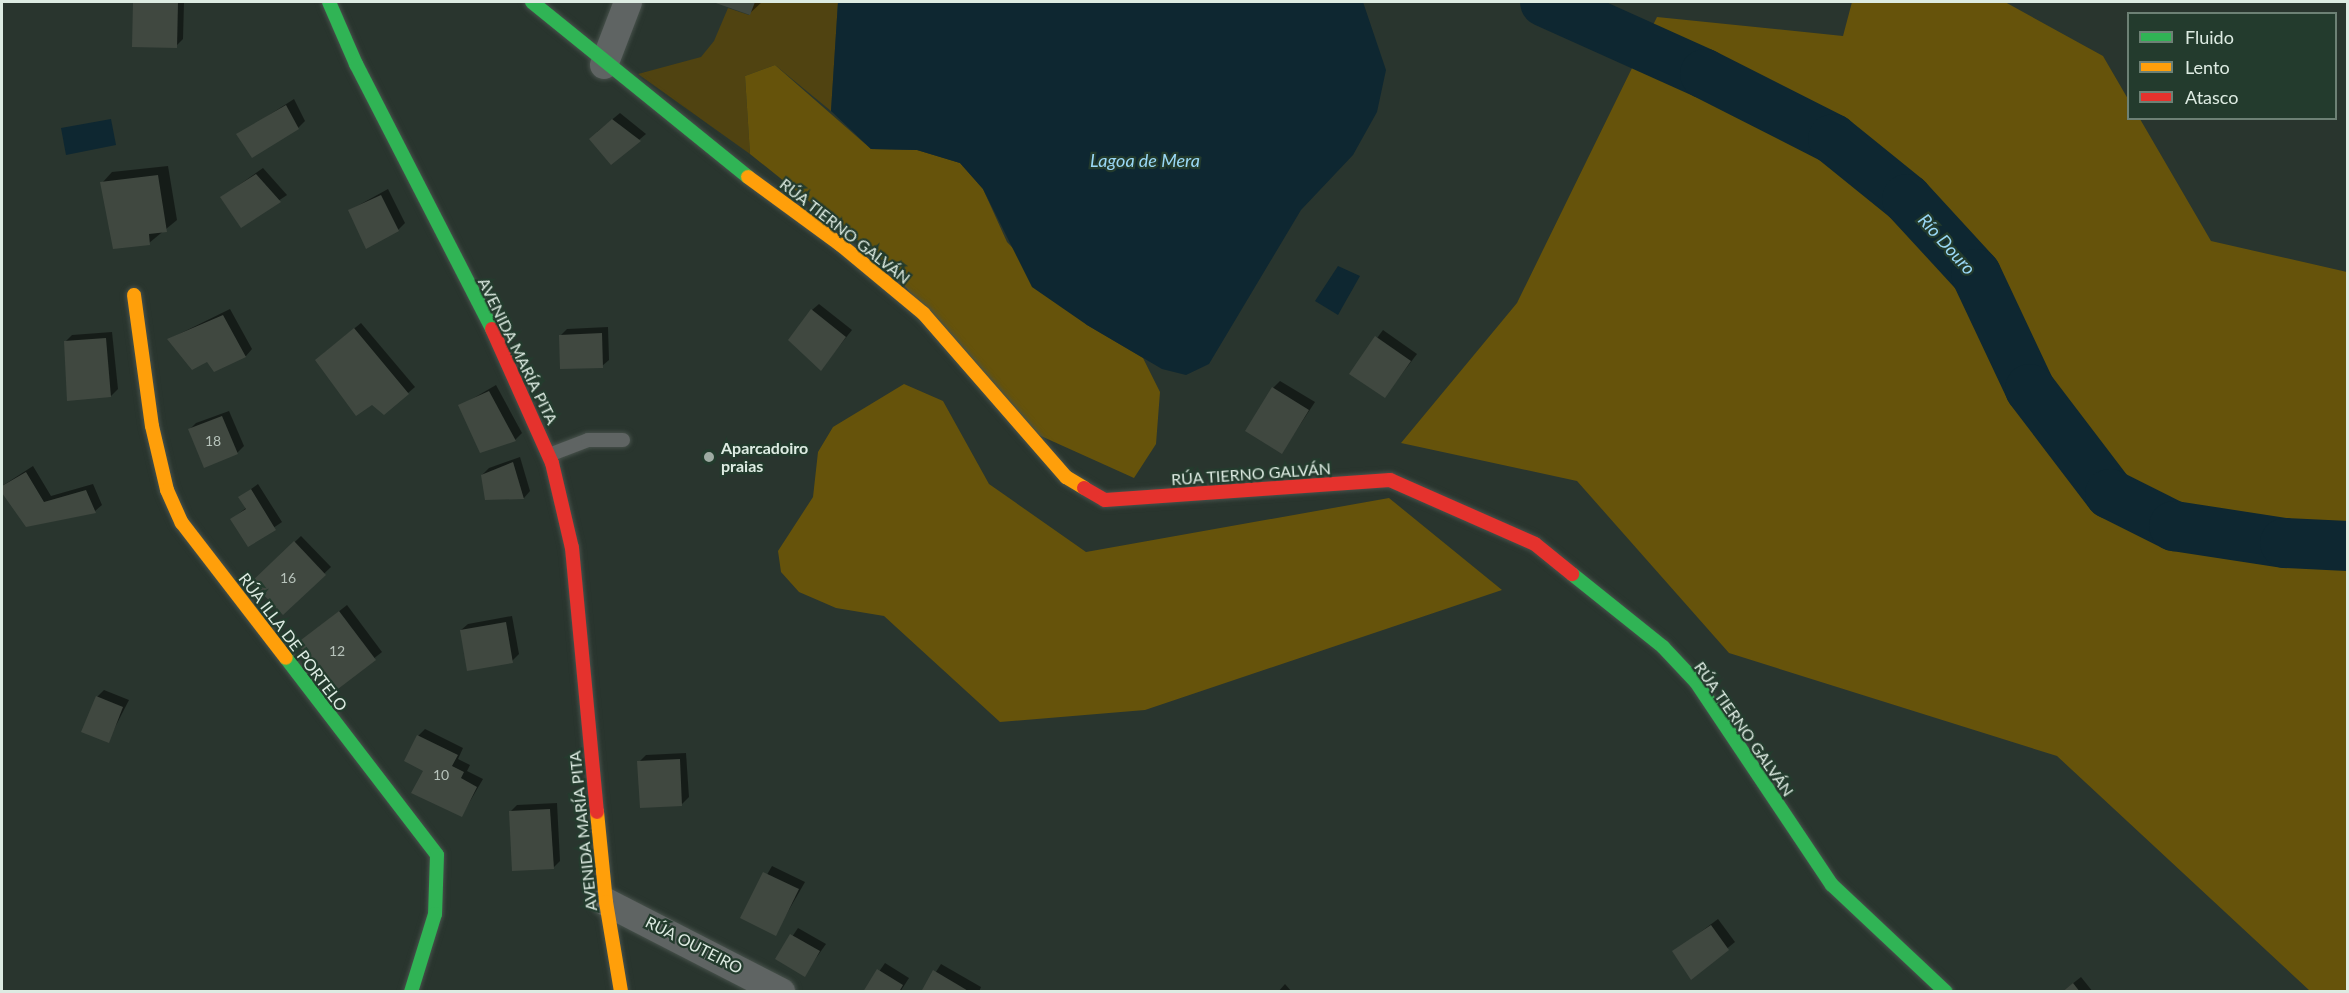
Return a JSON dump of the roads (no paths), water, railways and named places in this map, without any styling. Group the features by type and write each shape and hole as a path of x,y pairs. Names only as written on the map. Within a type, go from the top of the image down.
{"street":[{"name":"AVENIDA MARÍA PITA","path":"329,2 356,64 516,377 549,455 572,548 606,902 621,992"},
{"name":"RÚA TIERNO GALVÁN","path":"532,2 604,65 709,149 842,245 923,313 1066,477 1105,500 1390,480 1535,544 1663,647 1696,682 1832,885 1946,992"},
{"path":"604,65 628,2"},
{"name":"RÚA ILLA DE PORTELO","path":"134,295 152,426 167,490 182,523 437,855 435,914 411,992"},
{"name":"RÚA OUTEIRO","path":"606,902 781,992"}],"lane":[{"path":"549,455 588,440 623,440"}],"water":[{"name":"Lagoa de Mera","path":"838,2 1363,2 1386,70 1377,112 1353,155 1301,210 1209,364 1186,375 1162,369 1087,325 1032,287 983,189 960,163 917,150 871,149 831,111"},
{"path":"111,119 116,145 66,155 61,128"},
{"path":"1338,266 1360,276 1338,315 1315,301"}],"waterway":[{"name":"Río Douro","path":"1545,2 1705,74 1833,139 1907,199 1976,274 2030,389 2110,494 2174,526 2285,543 2348,546"}],"place":[{"name":"Aparcadoiro praias","path":"709,457"}]}
